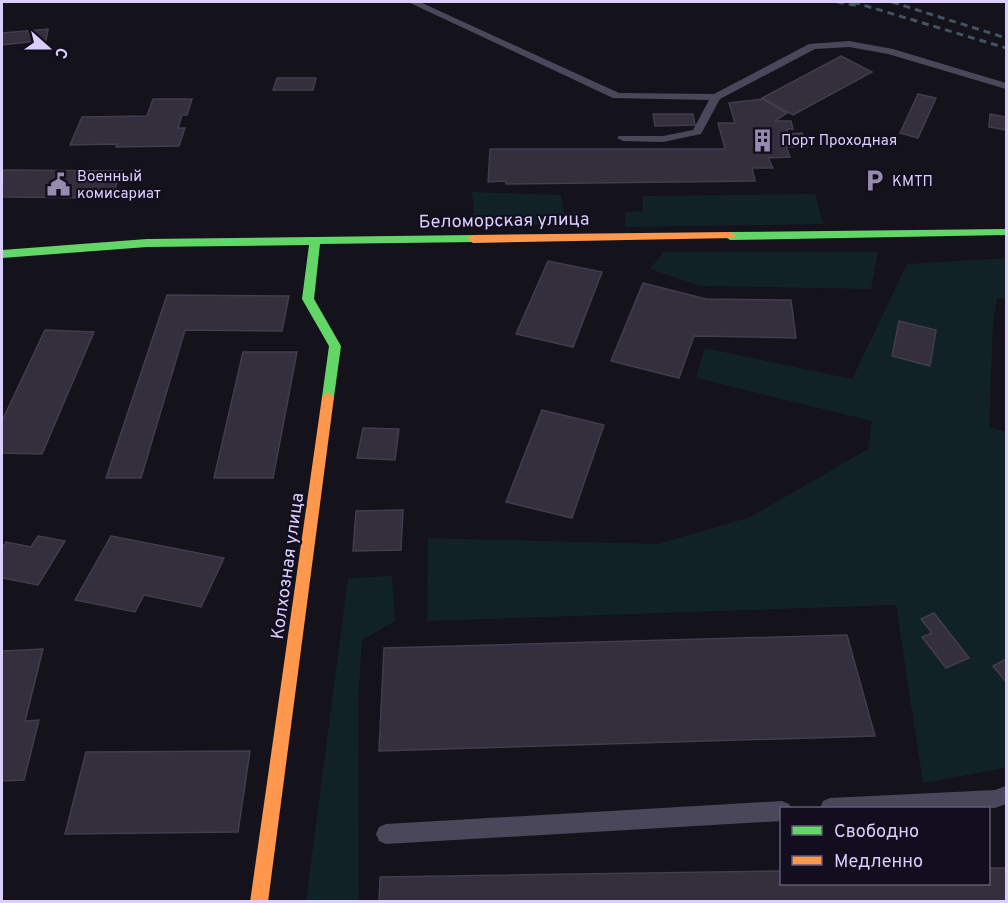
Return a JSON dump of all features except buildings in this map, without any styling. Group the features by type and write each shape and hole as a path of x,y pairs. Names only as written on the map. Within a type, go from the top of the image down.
{"street":[{"name":"Беломорская улица","path":"2,254 147,243 1006,232"},
{"name":"Колхозная улица","path":"259,902 335,346 308,299 315,241"}],"lane":[{"path":"413,2 616,96 716,97 813,46 849,44 889,51 1006,86"},
{"path":"623,138 663,139 697,132 716,97"},
{"path":"848,807 996,799 1006,795"},
{"path":"386,834 780,811"}],"shaded area":[{"path":"472,192 561,195 564,213 576,212 576,224 475,226"},
{"path":"815,194 823,224 625,227 625,212 643,211 643,196"},
{"path":"663,252 878,252 871,289 700,286 650,269"},
{"path":"1006,258 1006,299 997,298 993,324 989,427 1006,432 1006,768 923,783 896,605 427,621 428,538 658,544 750,517 868,449 872,421 696,378 705,348 852,379 907,264"},
{"path":"392,576 395,621 362,640 358,700 359,901 306,901 348,578"}],"railway":[{"path":"837,2 860,6"},
{"path":"853,2 1006,48"},
{"path":"892,2 1006,38"}],"traffic: fast":[{"path":"730,236 1006,232"},
{"path":"2,254 147,243 473,239"},
{"path":"315,241 308,299 335,346 328,397"}],"traffic: slow":[{"path":"473,239 730,236"},
{"path":"259,902 328,397"}],"place":[{"name":"Порт Проходная","path":"763,140"},
{"name":"КМТП","path":"874,181"},
{"name":"Военный комисариат","path":"59,185"}]}
